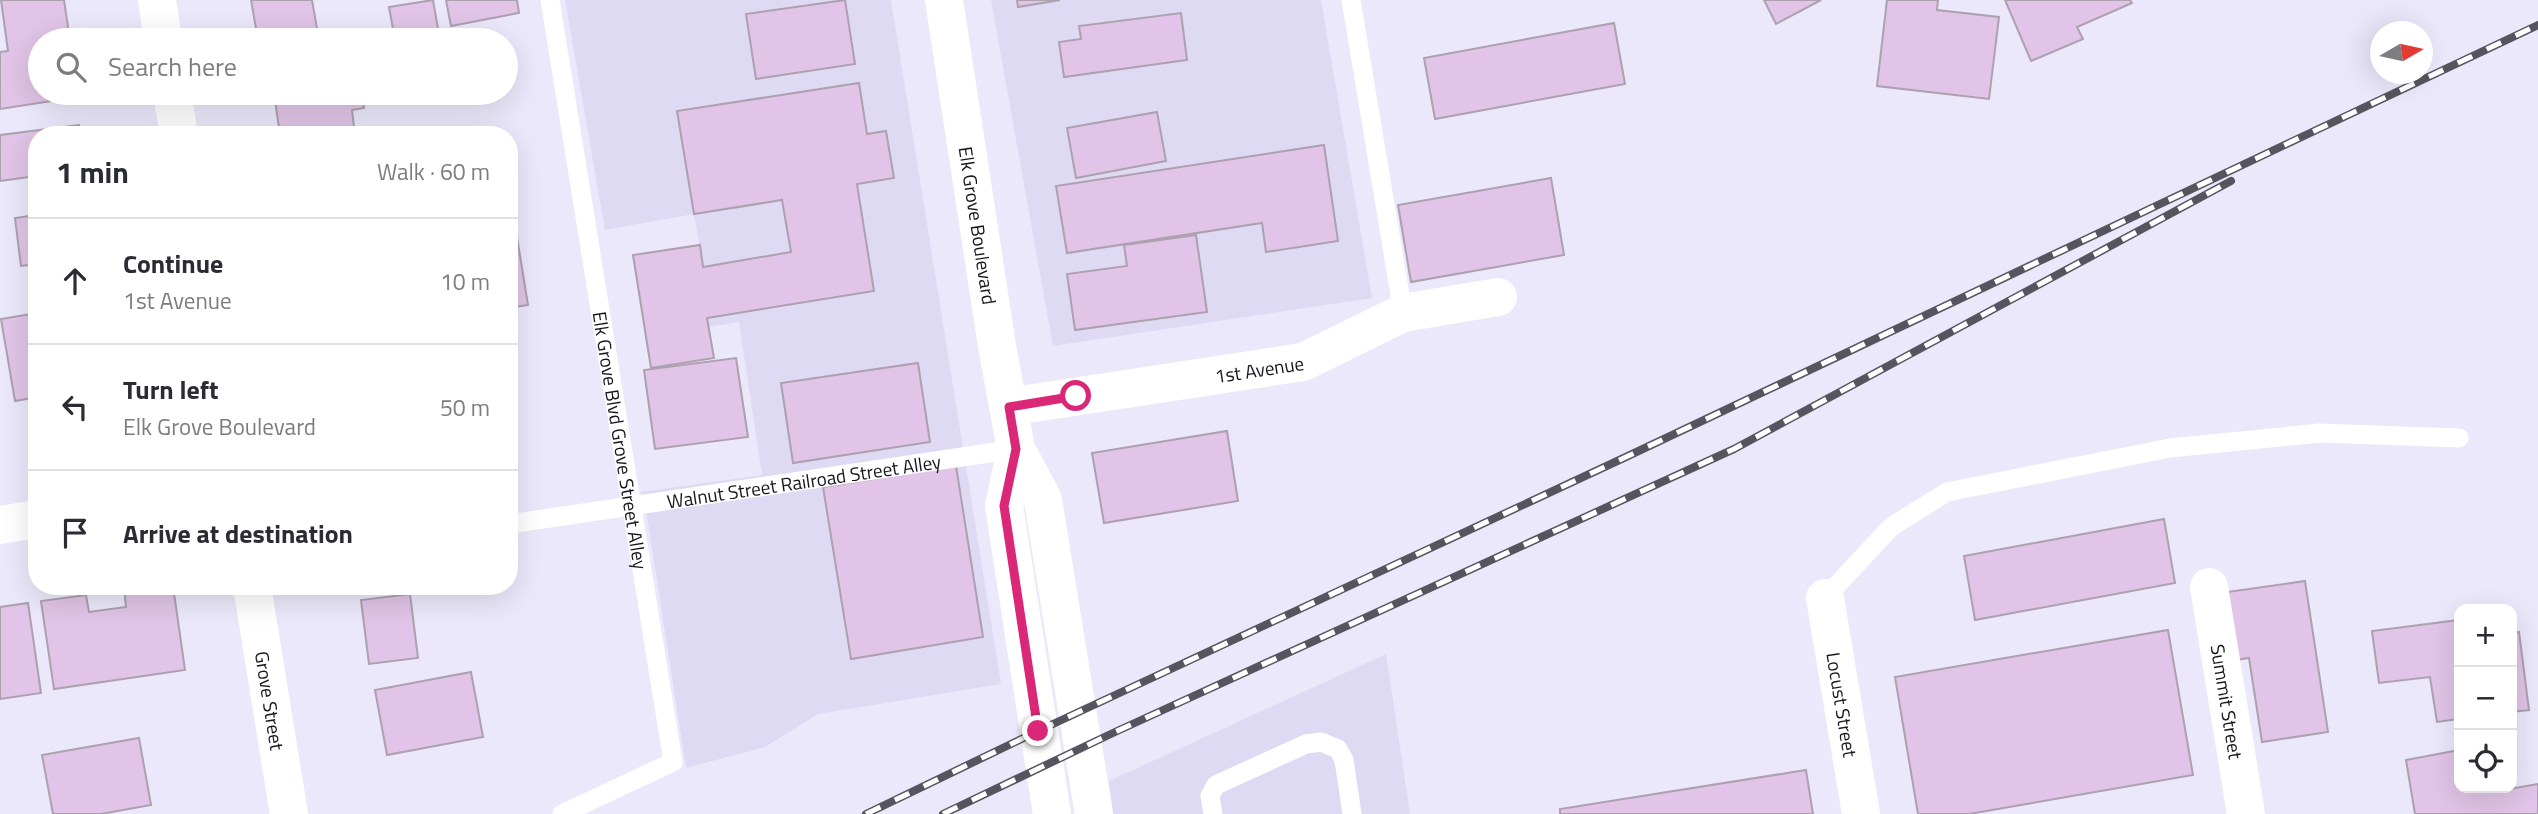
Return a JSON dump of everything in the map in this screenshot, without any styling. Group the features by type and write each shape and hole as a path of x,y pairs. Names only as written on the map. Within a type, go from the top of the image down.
{"street":[{"path":"157,0 161,28"},
{"name":"Elk Grove Boulevard","path":"944,0 1016,449 1043,499 1094,814"},
{"path":"174,105 178,126"},
{"name":"1st Avenue","path":"1009,407 1303,362 1403,313 1498,297"},
{"name":"Elk Grove Boulevard","path":"1016,449 1004,506 1052,814"},
{"path":"0,525 28,520"},
{"name":"Summit Street","path":"2209,587 2246,814"},
{"name":"Grove Street","path":"253,595 289,814"},
{"name":"Locust Street","path":"1825,598 1861,814"}],"lane":[{"name":"Elk Grove Blvd Grove Street Alley","path":"550,0 673,762 562,814"},
{"path":"1351,0 1403,313"},
{"path":"1825,598 1891,527 1947,492 2184,446 2320,433 2459,438"},
{"name":"Walnut Street Railroad Street Alley","path":"518,523 1016,449"},
{"path":"1213,814 1210,796 1216,785 1306,744 1321,742 1338,749 1344,760 1352,814"}],"shaded area":[{"path":"565,0 891,0 1001,684 818,714 765,747 686,768 641,492 762,475 739,322 709,327 694,214 605,230"},
{"path":"991,0 1321,0 1372,298 1053,346"},
{"path":"1386,654 1410,814 1113,814 1109,781"}],"building":[{"path":"1,0 64,0 68,28 28,28 28,105 0,109 0,52 8,51"},
{"path":"251,0 312,0 317,28 256,28"},
{"path":"433,0 438,28 393,28 389,7"},
{"path":"446,0 517,0 519,13 451,26"},
{"path":"845,0 855,64 756,79 746,14"},
{"path":"1017,0 1060,0 1018,7"},
{"path":"1764,0 1821,0 1776,24"},
{"path":"1887,0 1938,0 1937,10 1999,17 1989,99 1877,86"},
{"path":"2005,0 2130,0 2132,3 2077,27 2083,39 2031,61"},
{"path":"1181,13 1187,60 1064,77 1059,42 1081,39 1079,26"},
{"path":"1614,23 1625,84 1435,119 1424,58"},
{"path":"859,83 867,134 886,131 894,178 857,184 874,291 707,318 714,358 651,368 633,255 700,245 703,267 791,252 782,200 694,214 677,111"},
{"path":"276,105 364,105 364,108 352,110 354,126 279,126"},
{"path":"1157,112 1166,161 1076,178 1067,128"},
{"path":"28,131 28,177 0,181 0,135"},
{"path":"1324,145 1338,241 1266,252 1262,223 1067,253 1056,186"},
{"path":"1551,178 1564,255 1411,282 1398,205"},
{"path":"28,216 28,265 21,266 15,218"},
{"path":"1196,235 1207,312 1075,330 1067,274 1127,266 1124,245"},
{"path":"518,243 528,305 518,307"},
{"path":"28,314 28,399 15,401 1,319"},
{"path":"736,358 748,437 655,449 644,370"},
{"path":"918,363 930,442 793,463 781,383"},
{"path":"1227,431 1238,501 1104,523 1092,453"},
{"path":"956,466 983,637 851,659 823,487"},
{"path":"2164,519 2175,583 1975,620 1964,556"},
{"path":"2305,581 2328,732 2262,742 2249,658 2223,662 2213,594"},
{"path":"86,595 89,612 126,607 125,595 174,595 185,670 54,689 41,601"},
{"path":"410,595 418,658 369,664 361,600"},
{"path":"28,603 41,693 0,699 0,607"},
{"path":"2454,621 2454,720 2437,722 2430,677 2379,683 2372,631"},
{"path":"2168,630 2193,775 1969,814 1918,814 1895,677"},
{"path":"2517,632 2529,710 2517,711 2517,667"},
{"path":"471,672 483,737 387,755 375,690"},
{"path":"139,738 151,805 101,814 53,814 42,755"},
{"path":"2454,751 2454,793 2517,793 2517,788 2538,784 2538,814 2415,814 2406,760"},
{"path":"1806,770 1813,814 1560,814 1560,809"}],"railway":[{"path":"866,814 2538,25"},
{"path":"943,814 1115,732 1734,449 2231,181"}],"route":[{"path":"1038,731 1004,506 1016,449 1009,407 1076,396"}]}
